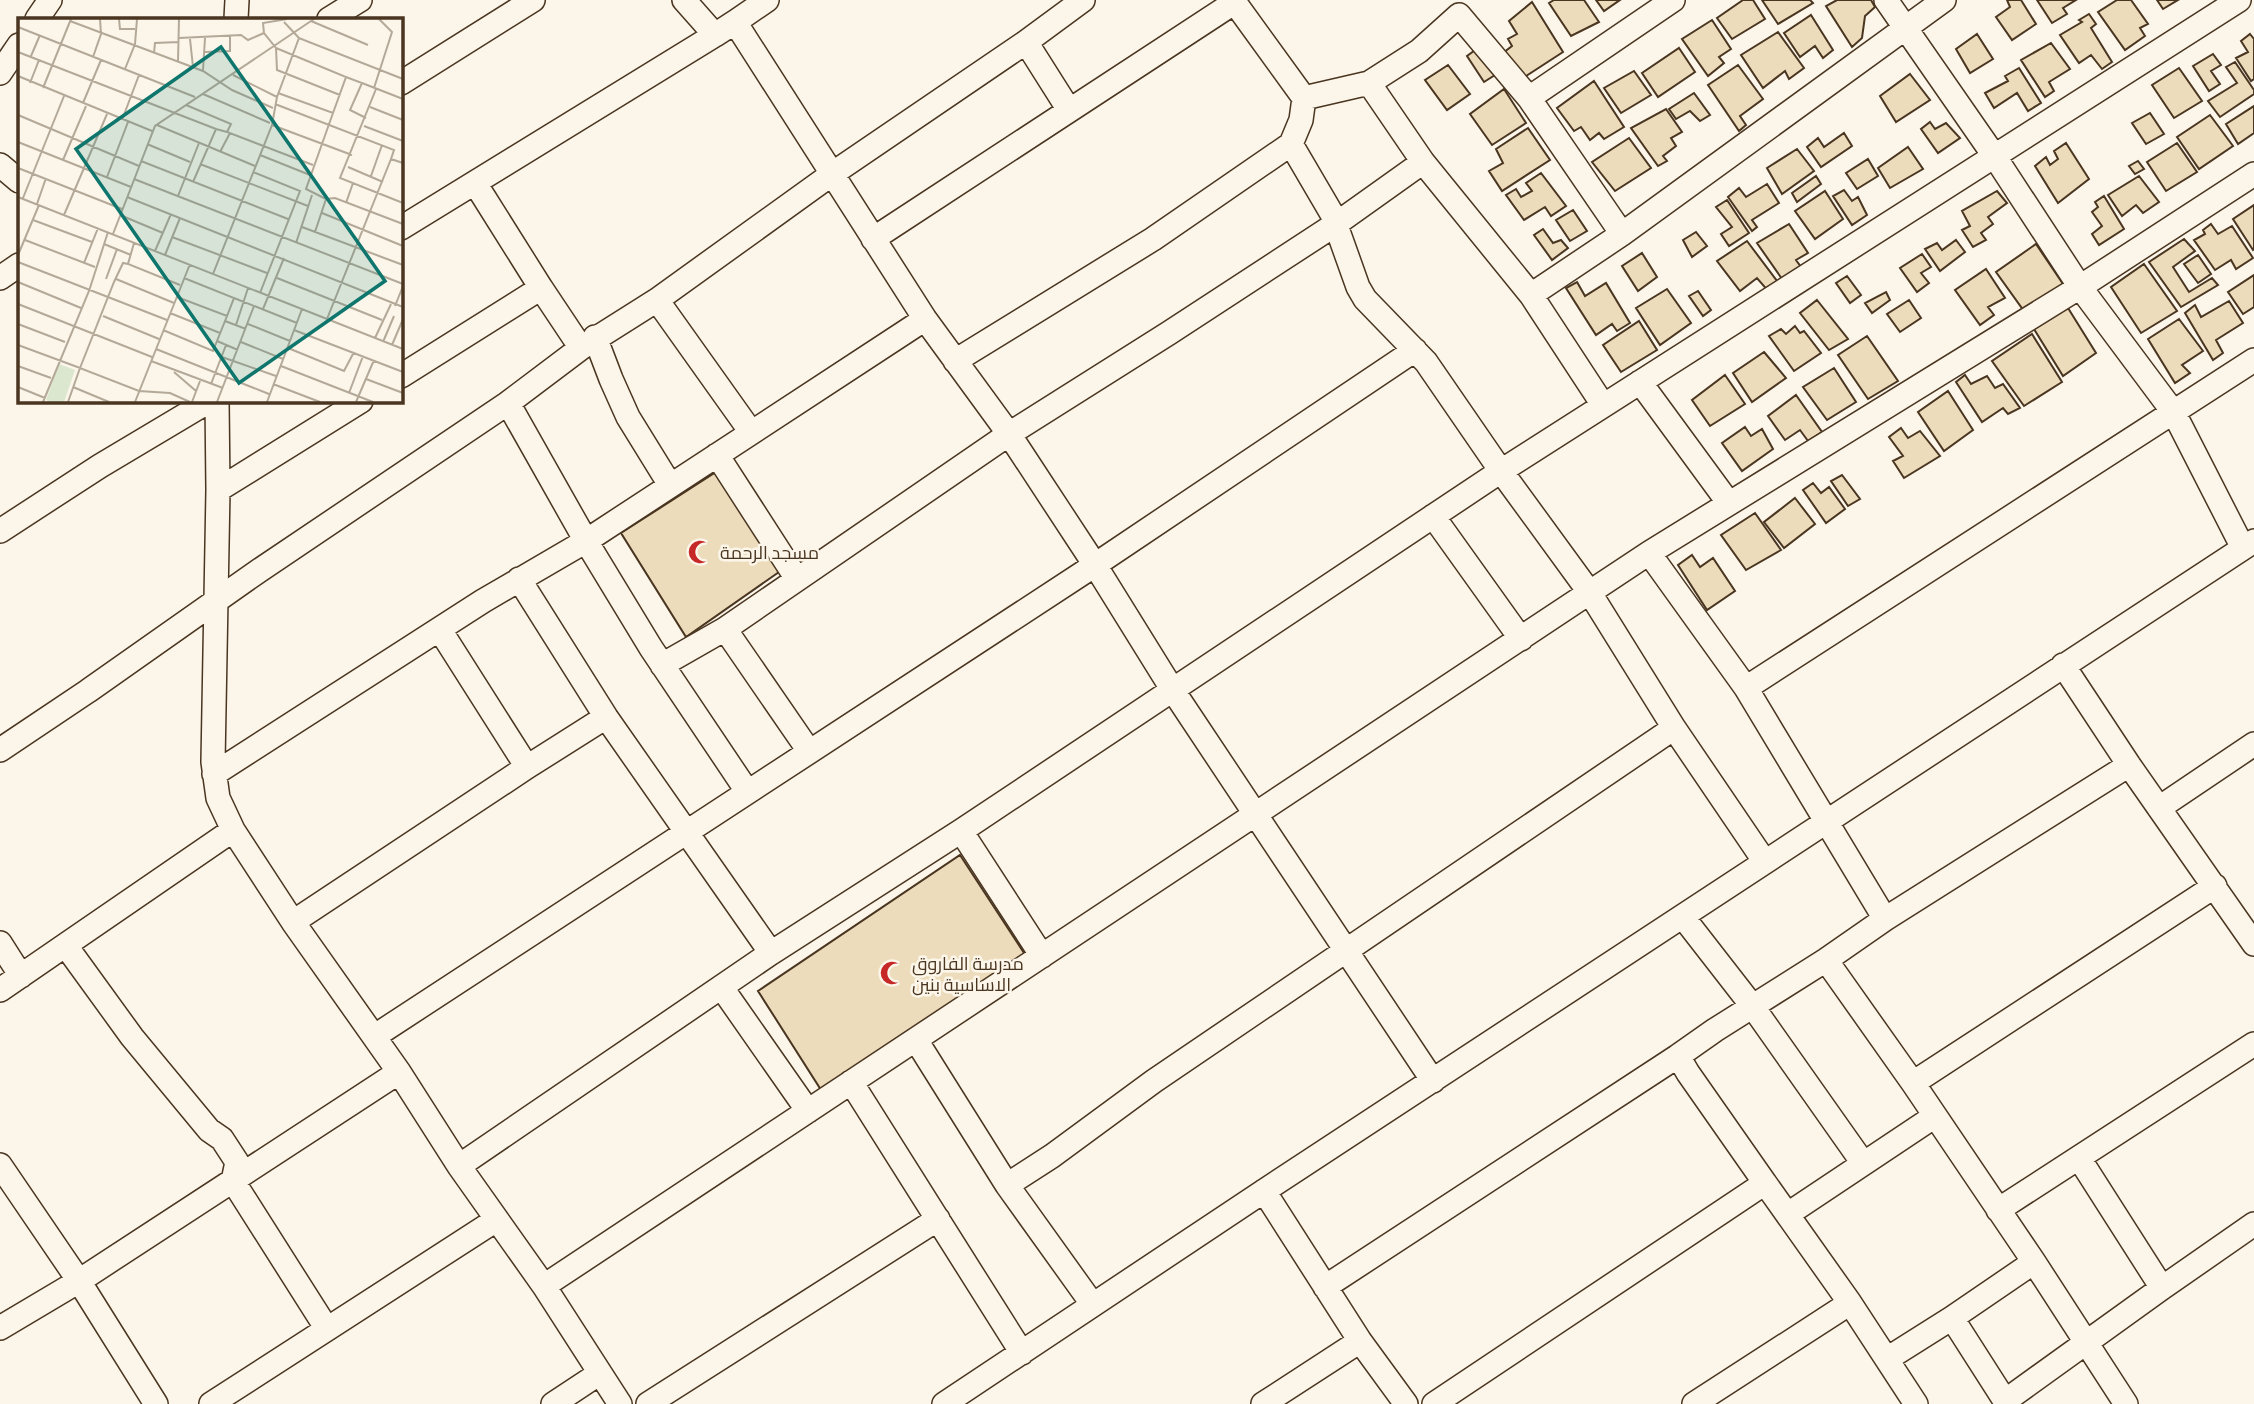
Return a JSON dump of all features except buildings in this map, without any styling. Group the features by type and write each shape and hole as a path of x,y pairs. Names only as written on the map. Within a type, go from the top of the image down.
{"street":[{"path":"38,18 50,0"},
{"path":"236,18 237,0"},
{"path":"331,18 360,0"},
{"path":"402,81 533,0"},
{"path":"684,0 715,35"},
{"path":"402,227 715,35 767,0"},
{"path":"0,750 508,402 588,342 657,300 832,174 1083,0"},
{"path":"1529,98 1673,0"},
{"path":"944,1404 2248,544 2175,413 2080,287 1995,157 1886,0"},
{"path":"1531,295 1622,234 1944,0"},
{"path":"458,1166 771,953 961,831 1501,471 2239,0"},
{"path":"873,239 1234,1 1304,98 1301,120 1291,144 1153,239 956,361"},
{"path":"1304,98 1369,83 1419,51 1462,8 1529,98 1622,234"},
{"path":"735,22 925,319 1009,434 1172,689 1433,1081"},
{"path":"1026,42 1069,110"},
{"path":"0,73 18,46"},
{"path":"1369,83 1423,162 1531,295 1603,405"},
{"path":"1291,144 1336,224 1358,287 1365,299 1426,362 1590,593 1674,728 1765,862"},
{"path":"663,665 725,629 1009,434 1336,224 1423,162"},
{"path":"0,165 18,180"},
{"path":"544,1286 1649,553 2080,287 2254,174"},
{"path":"475,183 541,288 588,342 611,379 628,417 670,485"},
{"path":"402,375 541,288"},
{"path":"657,300 751,432"},
{"path":"214,774 519,579 586,541 925,319"},
{"path":"374,1036 1095,565 1415,350"},
{"path":"1746,688 2254,360"},
{"path":"1640,382 1728,502"},
{"path":"0,531 100,466 207,402"},
{"path":"217,402 214,774 218,797 233,831 293,922 399,1072 458,1166 544,1286 620,1404"},
{"path":"218,490 359,402"},
{"path":"508,402 586,541 663,665 747,792"},
{"path":"717,455 797,579"},
{"path":"1433,516 1521,639"},
{"path":"1649,553 1746,688 1885,919"},
{"path":"519,579 606,717 771,953"},
{"path":"725,629 809,751"},
{"path":"440,630 527,767"},
{"path":"2063,665 2129,765 2252,936"},
{"path":"293,922 606,717"},
{"path":"1007,1185 1052,1156 1154,1081 1674,728"},
{"path":"2159,808 2254,744"},
{"path":"1325,1287 1826,961 1885,919 2129,765"},
{"path":"0,990 233,831"},
{"path":"961,831 1042,956"},
{"path":"1913,1083 2215,886"},
{"path":"1683,917 1753,1007 1863,1163"},
{"path":"0,943 21,976"},
{"path":"66,946 132,1037 209,1130 222,1139 237,1162 233,1181 327,1329"},
{"path":"1826,961 1913,1083 2126,1404"},
{"path":"722,988 807,1111"},
{"path":"916,1040 1007,1185 1093,1305"},
{"path":"1998,1210 2254,1044"},
{"path":"1678,1056 1850,1303 1916,1404"},
{"path":"0,1328 79,1281 399,1072"},
{"path":"851,1082 1022,1353"},
{"path":"1788,1214 1935,1116"},
{"path":"2079,1158 2162,1288"},
{"path":"0,1165 79,1281 156,1404"},
{"path":"1434,1404 1765,1183"},
{"path":"1264,1191 1360,1341 1406,1404"},
{"path":"648,1404 938,1219"},
{"path":"211,1404 496,1220"},
{"path":"1952,1318 2006,1403 2254,1224"},
{"path":"1886,1359 2034,1262"},
{"path":"1694,1404 1850,1303"},
{"path":"1263,1404 1360,1341"},
{"path":"553,1404 600,1373"}],"place":[{"name":"مسجد الرحمة","path":"700,552"},
{"name":"مدرسة الفاروق الاساسية بنين","path":"892,973"}]}
